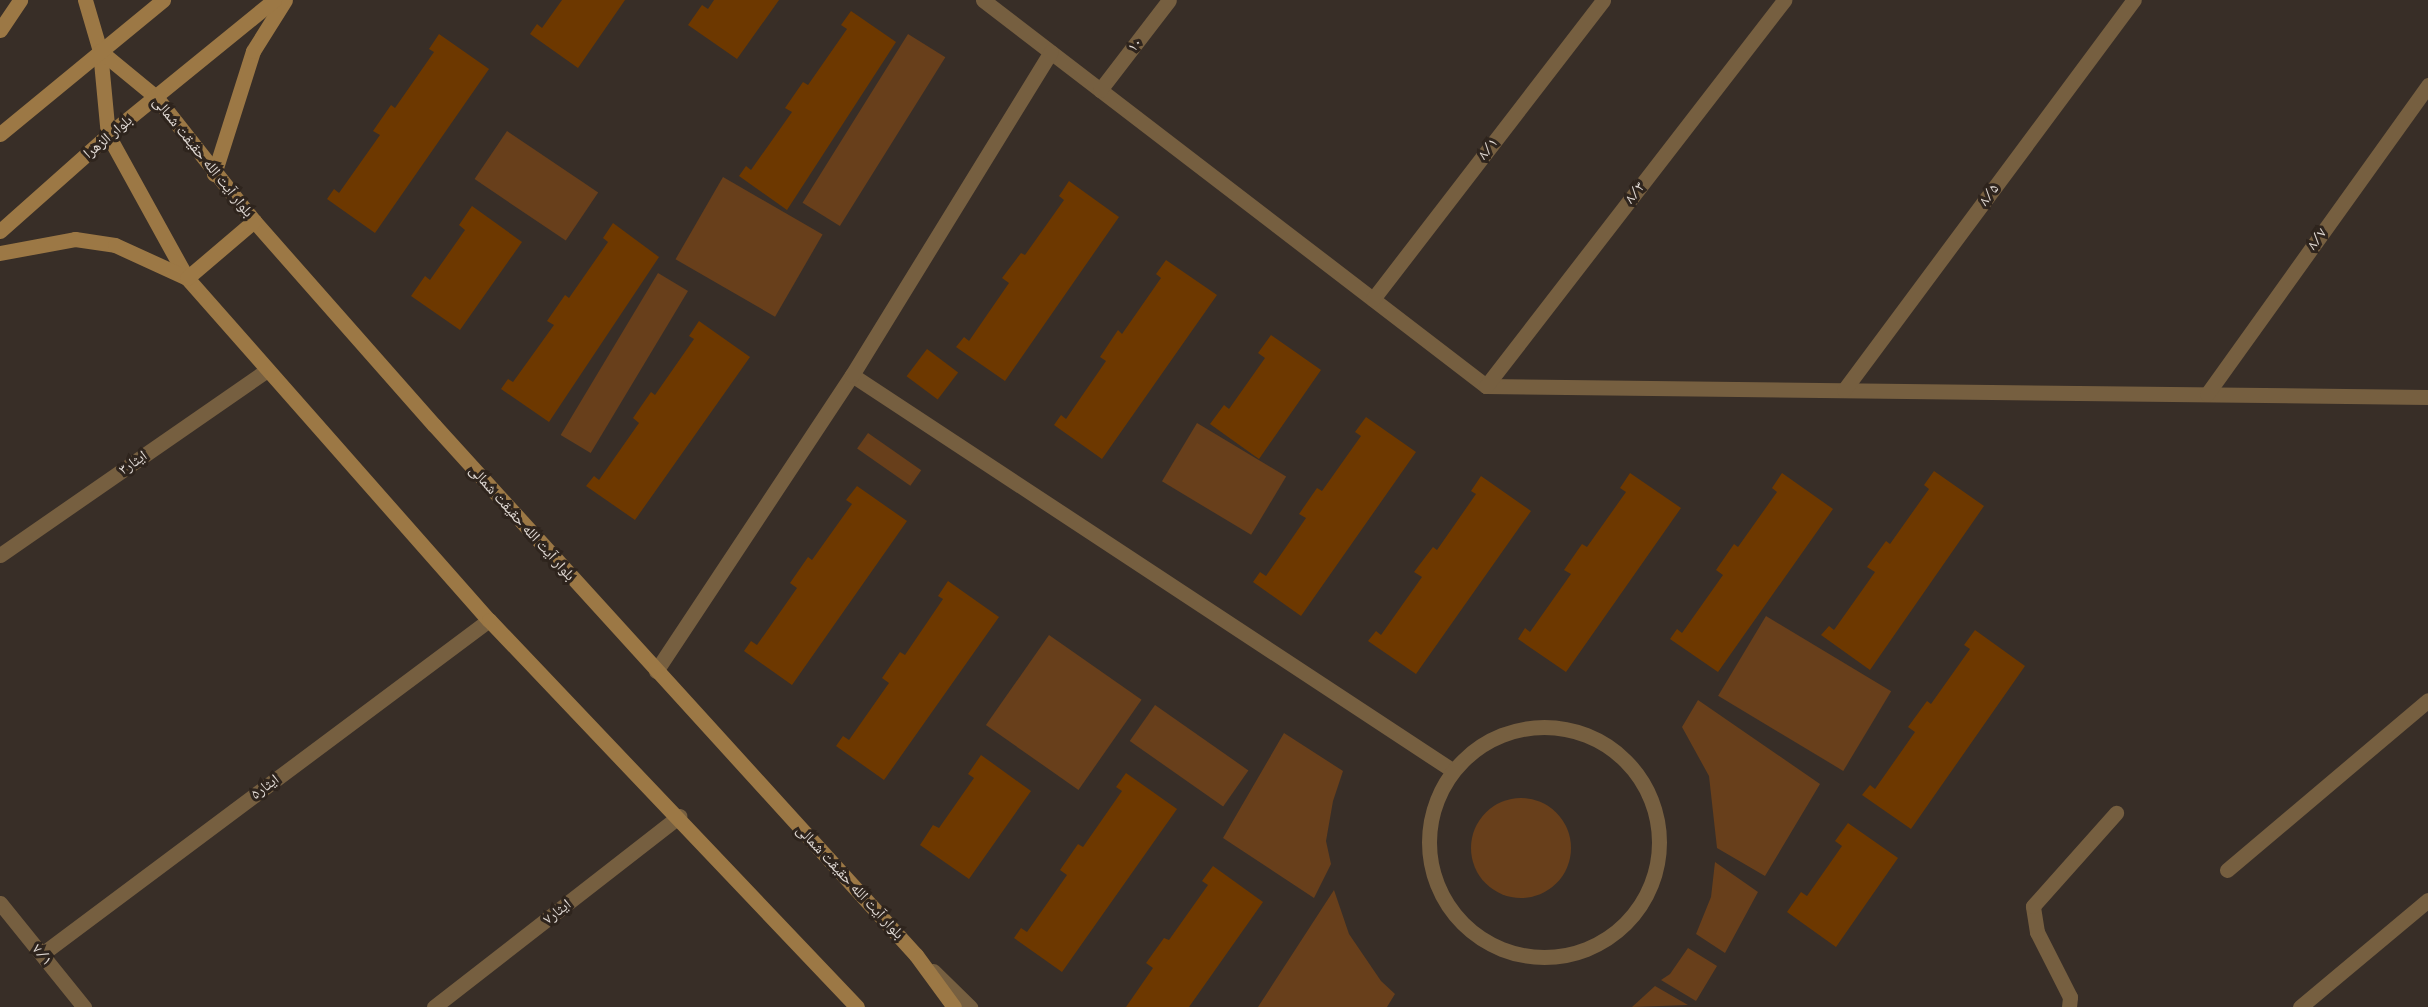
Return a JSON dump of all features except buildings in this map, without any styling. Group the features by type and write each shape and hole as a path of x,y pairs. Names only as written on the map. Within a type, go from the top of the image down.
{"main road":[{"path":"0,30 20,0"},
{"path":"85,0 100,51 108,135 187,278 266,371 489,620 679,816 856,1007"},
{"path":"0,134 163,0"},
{"name":"بلوار الزهرا","path":"0,231 108,135 274,0"},
{"path":"214,174 253,51 285,0"},
{"name":"بلوار آیت الله حقیقت شمالی","path":"100,51 156,97 214,174 254,221 656,671 916,955 954,1007"},
{"path":"187,278 254,221"},
{"path":"0,253 75,239 115,245 187,278"}],"street":[{"path":"983,0 1486,386 2428,397"},
{"name":"۱۰","path":"1100,90 1169,0"},
{"name":"۸/۱","path":"1372,299 1603,0"},
{"name":"۸/۳","path":"1486,386 1784,0"},
{"name":"۸/۵","path":"1844,390 2134,0"},
{"path":"656,671 852,375 1051,52"},
{"name":"۸/۷","path":"2206,394 2428,85"},
{"name":"ایثار۳","path":"0,555 266,371"},
{"path":"852,375 1452,770"},
{"name":"ایثار۵","path":"42,954 489,620"},
{"path":"2227,870 2428,700"},
{"path":"1530,726 1575,729 1615,750 1645,784 1660,828 1656,874 1636,914 1602,943 1558,958 1515,956 1472,935 1442,901 1428,857 1431,813 1452,770 1485,742 1530,726"},
{"path":"2069,1007 2070,997 2037,932 2033,906 2116,813"},
{"name":"ایثار۷","path":"434,1007 679,816"},
{"path":"2300,1007 2428,900"},
{"name":"۷/۱","path":"0,903 84,1007"},
{"path":"916,955 970,1007"}],"shaded area":[{"path":"908,34 945,57 840,226 803,203"},
{"path":"507,131 598,193 566,241 475,179"},
{"path":"723,177 823,234 775,317 676,259"},
{"path":"658,273 688,291 591,453 561,435"},
{"path":"1197,423 1286,477 1251,535 1162,481"},
{"path":"868,433 921,470 910,486 857,449"},
{"path":"1766,616 1891,691 1843,771 1718,696"},
{"path":"1049,635 1142,700 1078,790 986,725"},
{"path":"1698,700 1820,784 1765,876 1717,848 1709,776 1682,727"},
{"path":"1155,705 1248,770 1223,806 1130,741"},
{"path":"1284,733 1343,771 1333,801 1326,841 1331,864 1314,898 1223,838"},
{"path":"1521,798 1549,806 1563,820 1571,848 1563,876 1549,890 1521,898 1493,890 1479,876 1471,848 1479,820 1493,806"},
{"path":"1715,862 1758,892 1725,953 1696,934 1711,897"},
{"path":"1334,890 1349,934 1381,981 1395,994 1387,1007 1258,1007"},
{"path":"1688,948 1717,966 1696,1001 1661,980 1670,974"},
{"path":"1655,986 1688,1005 1632,1007"}]}
